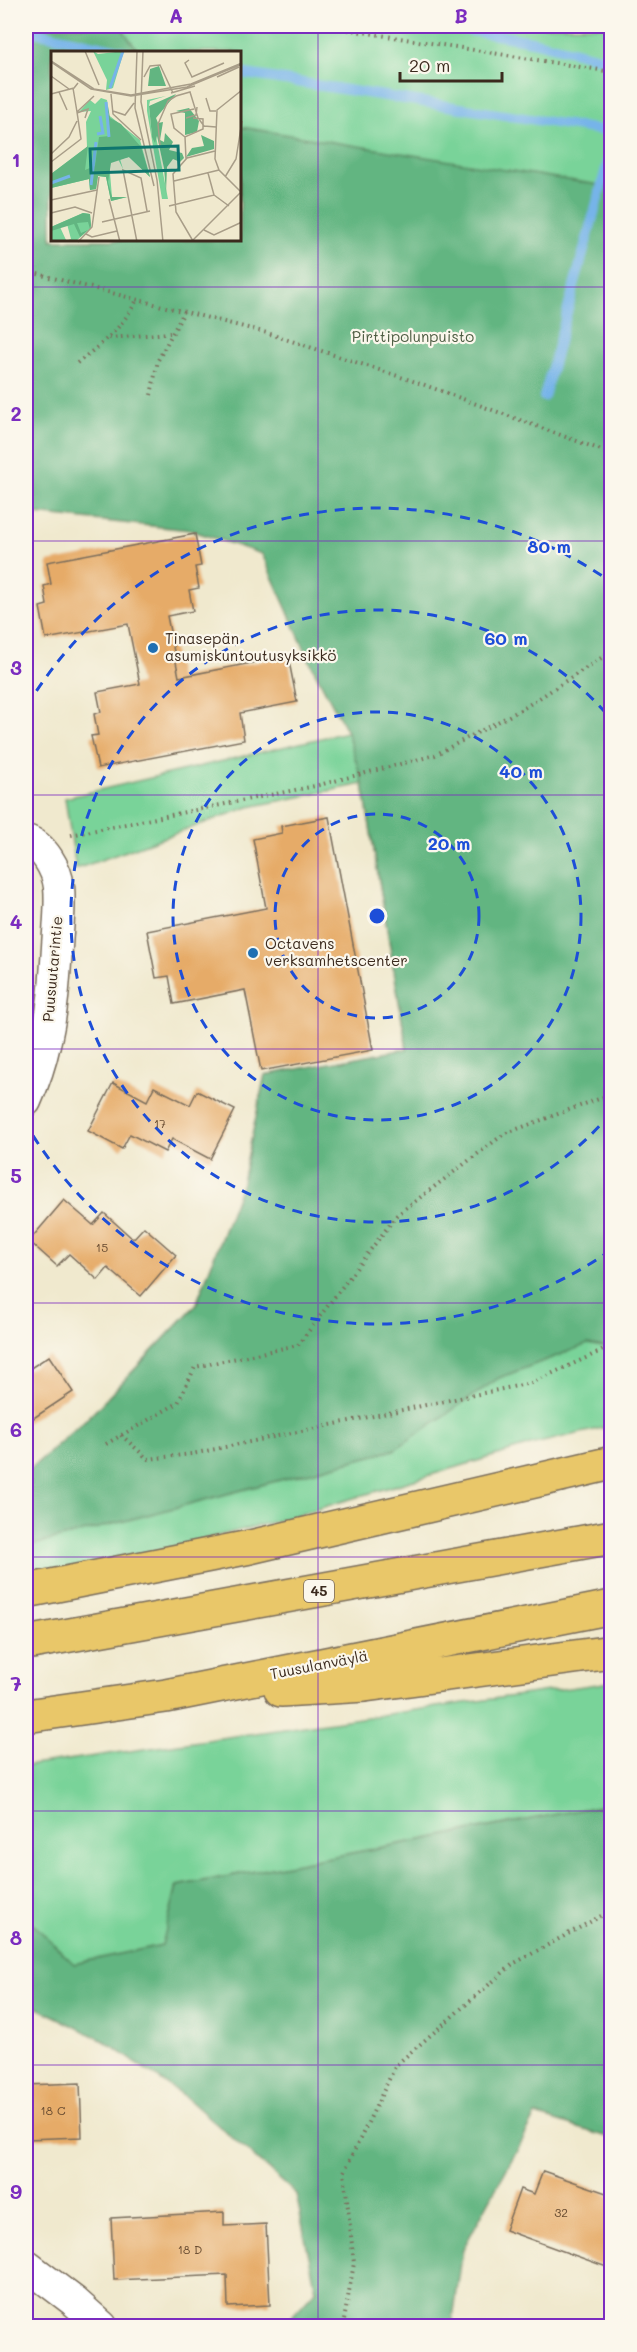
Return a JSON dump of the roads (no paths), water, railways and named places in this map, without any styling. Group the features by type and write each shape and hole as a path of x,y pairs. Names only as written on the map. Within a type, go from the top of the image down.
{"highway":[{"path":"26,1592 250,1547 611,1464"},
{"name":"45","path":"26,1643 612,1537"},
{"name":"Tuusulanväylä","path":"26,1716 166,1696 612,1607"},
{"path":"166,1696 365,1685 612,1652"}],"street":[{"name":"Puusuutarintie","path":"26,1101 45,1045 53,1005 59,887 53,866 29,842"},
{"path":"26,2265 75,2302 102,2326"}],"waterway":[{"path":"442,26 532,41 612,61"},
{"path":"26,30 122,51"},
{"path":"242,73 612,132"},
{"path":"544,397 612,147"}],"place":[{"name":"Tinasepän asumiskuntoutusyksikkö","path":"153,648"},
{"name":"Octavens verksamhetscenter","path":"253,953"}],"park label":[{"name":"Pirttipolunpuisto","path":"413,337"}]}
